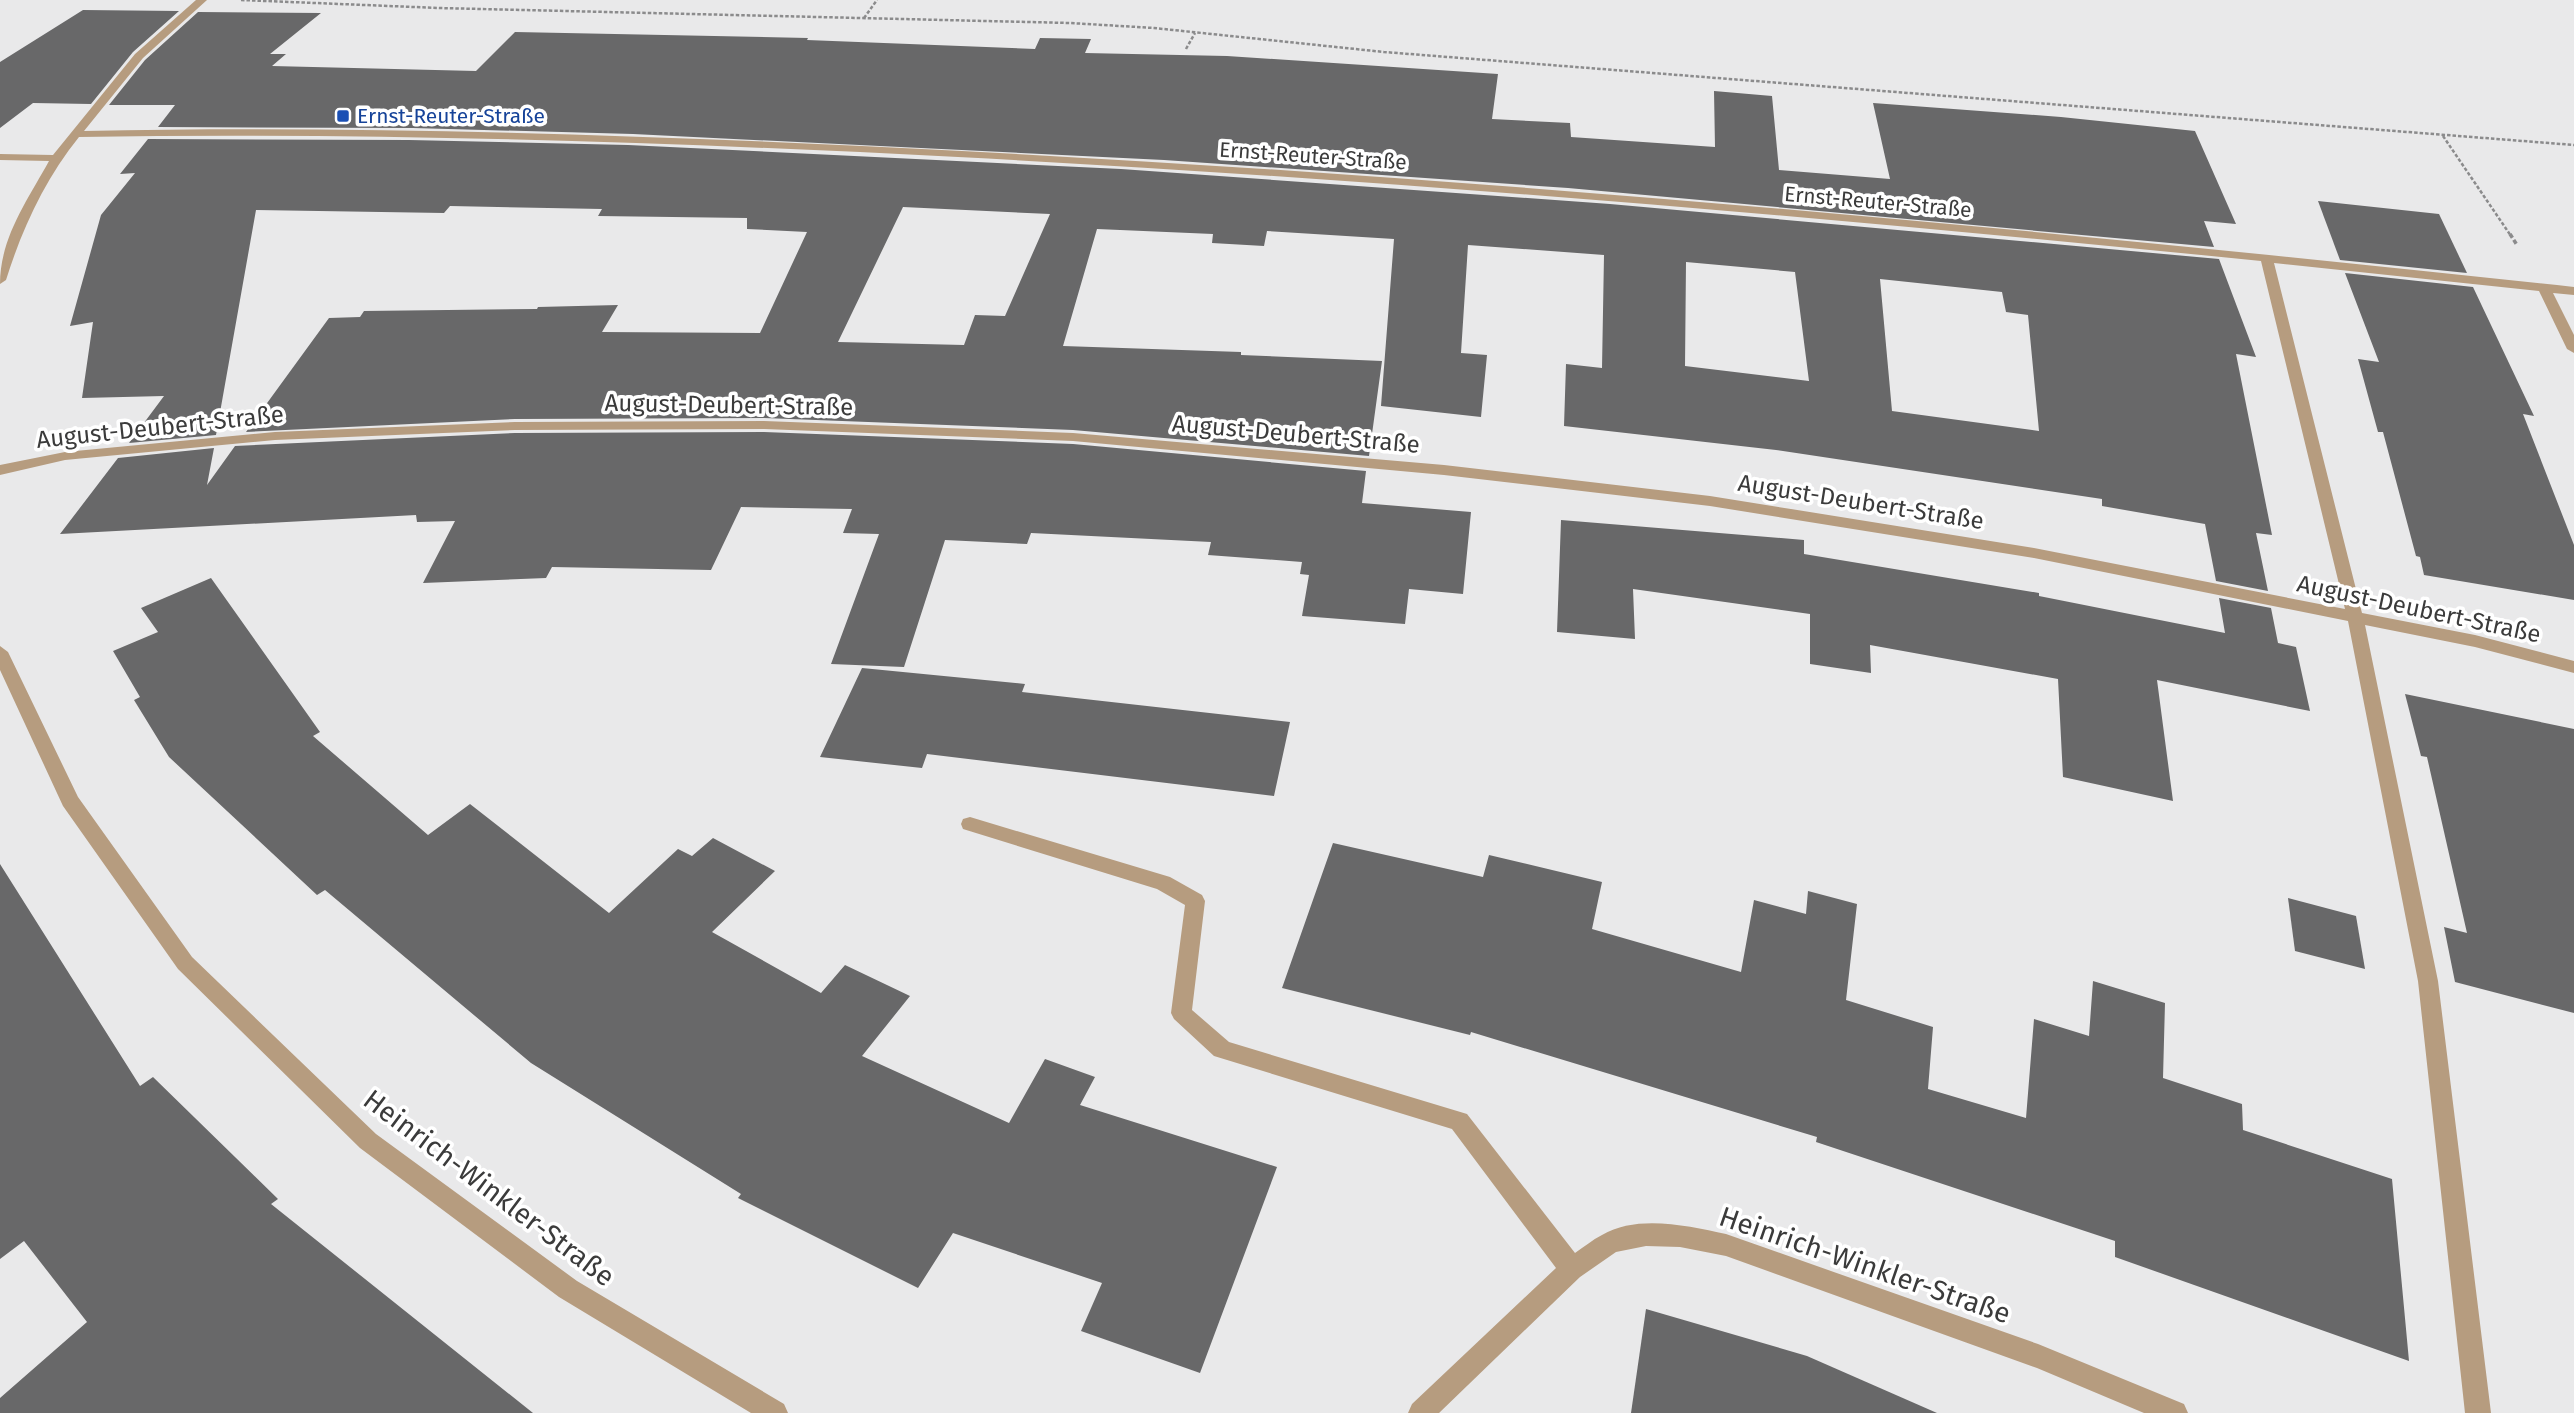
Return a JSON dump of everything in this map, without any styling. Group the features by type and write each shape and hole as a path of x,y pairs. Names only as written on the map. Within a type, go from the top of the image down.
{"street":[{"path":"0,280 13,239 56,158 139,55 202,0"},
{"name":"Ernst-Reuter-Straße","path":"74,134 214,130 400,133 796,146 1040,158 1582,194 2574,291"},
{"path":"0,157 56,158"},
{"path":"2267,260 2355,617 2428,981 2478,1413"},
{"path":"2544,288 2574,349"},
{"name":"August-Deubert-Straße","path":"0,470 65,456 275,436 515,426 764,425 1073,437 1444,470 1710,501 2034,553 2475,641 2574,667"},
{"name":"Heinrich-Winkler-Straße","path":"0,652 70,801 185,963 368,1141 568,1289 775,1413"},
{"path":"970,824 1163,883 1195,901 1181,1013 1222,1049 1459,1121 1572,1269"},
{"name":"Heinrich-Winkler-Straße","path":"1421,1413 1572,1269 1611,1242 1646,1235 1680,1236 1726,1244 2038,1356 2175,1413"}],"path":[{"path":"240,0 439,8 1070,23 1384,52 2574,145"},
{"path":"864,18 877,0"},
{"path":"1186,48 1195,33"},
{"path":"2443,135 2544,288"}],"building":[{"path":"83,10 179,11 133,52 91,104 33,103 0,128 0,62"},
{"path":"198,12 321,13 270,54 286,54 272,66 476,71 515,32 808,38 807,40 1035,49 1040,38 1091,39 1085,53 1227,56 1498,74 1492,119 1570,123 1571,137 1715,147 1714,91 1772,96 1779,170 1890,179 1873,103 2061,117 2195,131 2236,224 2204,221 2214,247 1568,188 1164,160 633,134 413,128 158,127 175,105 109,105 145,60"},
{"path":"148,139 409,140 628,145 1121,169 1610,204 2219,259 2256,357 2236,354 2272,535 2256,533 2268,591 2216,581 2205,524 2102,506 2102,499 1776,450 1564,426 1566,364 1602,368 1604,255 1468,245 1461,353 1487,355 1481,417 1381,406 1394,239 1267,231 1264,246 1212,243 1213,234 1097,229 1063,346 1241,352 1241,355 1382,361 1369,456 1073,430 764,418 515,419 246,432 329,318 360,317 364,311 618,305 602,332 760,333 807,232 747,229 747,218 598,216 602,209 450,206 444,213 256,210 216,435 129,443 164,396 82,398 93,322 70,326 101,215 135,173 120,174","holes":["903,207 1050,214 1005,316 975,315 964,345 838,342","1686,262 1795,272 1809,381 1685,366","1880,279 2002,292 2006,312 2028,315 2039,431 1892,411"]},
{"path":"2318,201 2439,214 2467,273 2340,260"},
{"path":"2345,273 2473,287 2534,416 2523,414 2574,545 2574,600 2424,575 2420,557 2416,556 2383,432 2378,432 2358,359 2379,362"},
{"path":"764,432 1073,444 1366,471 1362,503 1471,512 1463,594 1409,589 1405,624 1302,616 1309,575 1300,574 1302,562 1208,555 1211,542 1031,533 1027,544 945,540 904,667 831,664 879,534 843,533 852,509 741,507 711,570 552,567 546,578 423,583 455,521 417,522 416,515 60,534 118,458 214,448 207,485 235,446 515,433"},
{"path":"1561,520 1804,540 1804,554 2039,593 2039,596 2225,633 2219,598 2271,608 2278,643 2296,647 2310,711 2157,680 2173,801 2063,777 2058,679 1870,645 1871,673 1810,664 1810,614 1633,589 1635,639 1557,632"},
{"path":"211,578 320,732 313,736 428,835 470,804 609,913 678,849 692,856 713,838 775,871 712,932 821,993 845,965 910,996 862,1056 1009,1123 1045,1059 1095,1077 1080,1105 1277,1167 1200,1373 1081,1331 1102,1283 953,1233 918,1288 738,1198 741,1194 531,1063 325,890 317,895 169,757 134,700 140,697 113,651 158,632 141,608"},
{"path":"862,668 1025,684 1022,692 1290,722 1274,796 927,754 922,768 820,757"},
{"path":"2405,694 2574,729 2574,1013 2455,982 2444,927 2467,933 2427,757 2421,756"},
{"path":"1333,843 1483,877 1489,855 1602,882 1592,929 1741,972 1754,900 1806,914 1808,891 1857,904 1846,1000 1933,1027 1928,1089 2026,1118 2034,1019 2089,1036 2093,981 2165,1003 2163,1078 2242,1104 2243,1130 2392,1179 2409,1361 2115,1257 2115,1241 1816,1142 1817,1137 1471,1032 1470,1035 1282,988"},
{"path":"0,864 140,1086 153,1077 278,1199 271,1204 533,1413 0,1413 0,1398 87,1322 24,1241 0,1259"},
{"path":"2288,898 2356,916 2365,969 2295,951"},
{"path":"1646,1309 1807,1356 1937,1413 1631,1413"}],"place":[{"name":"Ernst-Reuter-Straße","path":"343,116"}]}
